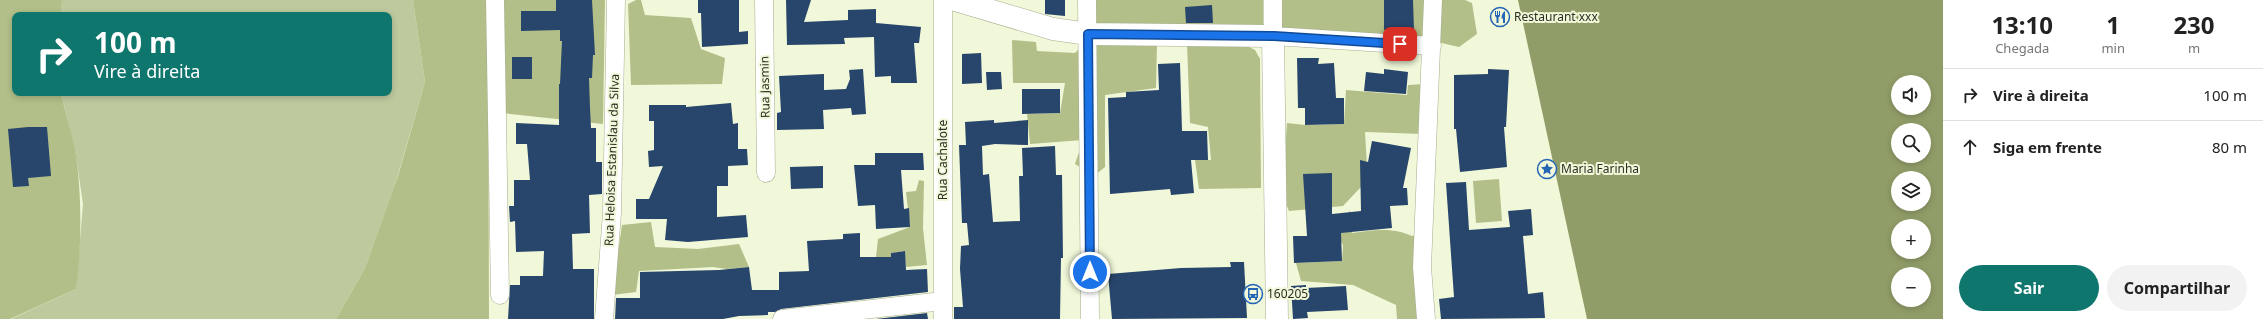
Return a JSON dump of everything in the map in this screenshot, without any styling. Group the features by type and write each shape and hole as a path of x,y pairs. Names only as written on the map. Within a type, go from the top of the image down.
{"main road":[{"path":"955,0 1052,29 1088,34 1274,36 1277,319"}],"street":[{"path":"495,0 500,295"},
{"name":"Rua Heloisa Estanislau da Silva","path":"604,319 612,213 616,0"},
{"name":"Rua Jasmin","path":"764,0 766,173"},
{"name":"Rua Cachalote","path":"942,0 943,319"},
{"path":"1087,0 1090,319"},
{"path":"1273,0 1274,36 1432,46"},
{"path":"1426,319 1422,268 1433,0"},
{"path":"782,319 943,301"}],"shaded area":[{"path":"0,0 65,0 61,2 61,12 12,12 12,96 62,96 75,149 79,183 80,237 76,289 10,319 0,319"},
{"path":"65,0 413,0 425,82 395,185 365,268 336,319 11,319 76,289 83,204 75,150 62,96 392,96 392,12 61,12 61,2"},
{"path":"413,0 488,0 489,319 336,319 365,268 398,176 425,82"},
{"path":"502,0 605,0 603,124 502,113"},
{"path":"636,0 641,0 645,15 691,18 701,49 725,58 722,84 631,85 628,4"},
{"path":"1091,0 1263,0 1263,29 1092,23"},
{"path":"1277,0 1426,0 1426,41 1277,31"},
{"path":"1440,0 1465,0 1472,3 1477,34 1459,47 1437,42"},
{"path":"1518,0 1943,0 1943,319 1587,319"},
{"path":"1012,40 1036,42 1037,51 1075,53 1082,45 1157,44 1156,88 1105,95 1105,167 1094,176 1075,164 1083,140 1030,144 1027,114 1060,113 1065,83 1013,83"},
{"path":"1187,44 1245,45 1255,50 1260,59 1261,188 1199,189 1195,160 1211,160 1208,127 1190,123"},
{"path":"1425,84 1423,134 1365,132 1368,184 1360,188 1343,206 1289,211 1282,194 1287,123 1305,125 1344,124 1346,90 1407,95 1408,85"},
{"path":"1499,179 1502,221 1476,223 1473,181"},
{"path":"919,180 924,181 923,228 927,265 906,267 904,251 891,253 892,268 876,257 878,239 910,227 906,192 916,191"},
{"path":"1350,210 1352,233 1390,230 1412,236 1419,234 1419,319 1397,319 1396,305 1353,285 1301,281 1296,263 1342,261 1343,245 1339,239"},
{"path":"651,222 655,247 698,249 739,244 749,267 727,269 713,267 639,271 636,292 612,295 622,225"}],"building":[{"path":"556,0 592,0 595,55 593,55 592,78 589,78 591,128 596,128 596,162 602,162 602,194 589,195 590,233 572,234 573,269 594,269 594,319 508,319 510,285 520,285 520,276 543,276 544,251 516,252 515,221 510,222 509,206 514,206 514,180 530,180 527,144 516,144 516,123 559,125 559,84 562,41 560,41 560,30 521,31 521,11 556,11"},
{"path":"698,0 739,0 739,32 748,31 748,44 702,47 701,13 698,13"},
{"path":"786,0 811,0 804,22 848,20 848,10 876,9 876,23 921,27 919,43 914,43 917,83 891,83 891,76 875,77 874,37 844,38 845,44 787,45"},
{"path":"1045,0 1065,0 1065,16 1045,14"},
{"path":"1384,0 1413,0 1414,30 1384,30"},
{"path":"1212,5 1213,23 1186,23 1185,7"},
{"path":"981,53 982,83 962,84 962,54"},
{"path":"512,57 532,57 532,79 512,79"},
{"path":"1297,58 1319,58 1318,64 1334,63 1336,98 1344,98 1344,124 1305,125 1305,108 1298,108"},
{"path":"1180,63 1182,131 1207,131 1208,160 1191,160 1194,193 1171,195 1170,189 1110,194 1108,98 1126,97 1126,92 1159,90 1158,64"},
{"path":"863,69 866,114 852,115 851,108 823,110 824,129 777,130 777,113 781,112 779,76 824,74 824,90 846,89 850,79 849,70"},
{"path":"1384,69 1408,72 1406,94 1364,91 1366,72 1384,74"},
{"path":"1488,69 1509,70 1506,127 1504,127 1507,167 1460,172 1456,129 1454,129 1454,75 1488,74"},
{"path":"986,72 1001,72 1002,89 987,90"},
{"path":"1022,89 1060,89 1060,113 1022,114"},
{"path":"731,103 733,124 738,123 738,149 747,149 748,165 728,166 728,186 717,186 717,217 746,215 748,237 688,242 665,240 667,219 636,219 636,199 649,199 663,166 649,167 648,151 654,150 654,121 649,121 649,105 686,105 686,107"},
{"path":"994,120 994,123 1028,120 1028,145 995,144 982,146 983,175 989,174 993,222 1020,221 1019,176 1023,176 1022,148 1055,146 1056,175 1062,175 1063,258 1061,258 1060,319 954,319 954,307 963,307 960,269 961,246 969,245 967,223 962,223 959,145 966,145 965,122"},
{"path":"47,127 51,176 28,178 29,186 13,187 8,129"},
{"path":"1372,141 1411,148 1403,188 1407,188 1408,205 1390,206 1392,228 1341,233 1342,261 1294,263 1293,236 1307,236 1303,174 1332,173 1332,214 1361,211 1360,160 1368,162"},
{"path":"875,153 923,153 924,170 901,170 904,209 909,208 910,227 876,229 875,205 858,206 854,165 875,165"},
{"path":"823,166 823,188 791,189 790,167"},
{"path":"1466,182 1469,230 1510,227 1508,211 1531,209 1533,235 1523,236 1528,294 1543,292 1545,318 1441,319 1439,299 1454,297 1446,183"},
{"path":"860,233 860,257 891,257 891,253 905,251 906,270 927,269 928,292 781,309 775,312 768,312 768,315 739,316 723,319 615,319 616,298 640,298 640,272 719,270 749,267 752,290 779,290 779,272 809,271 807,241 843,239 843,234"},
{"path":"1230,262 1244,262 1247,318 1112,319 1108,274 1181,268 1231,267"},
{"path":"1306,285 1306,288 1346,286 1348,310 1307,312 1308,318 1293,319 1291,286"},
{"path":"927,313 928,319 876,319"}],"place":[{"name":"Restaurant xxx","path":"1500,17"},
{"name":"Maria Farinha","path":"1547,169"},
{"name":"160205","path":"1253,294"}],"route":[{"path":"1090,272 1088,34 1274,36 1400,44"}]}
